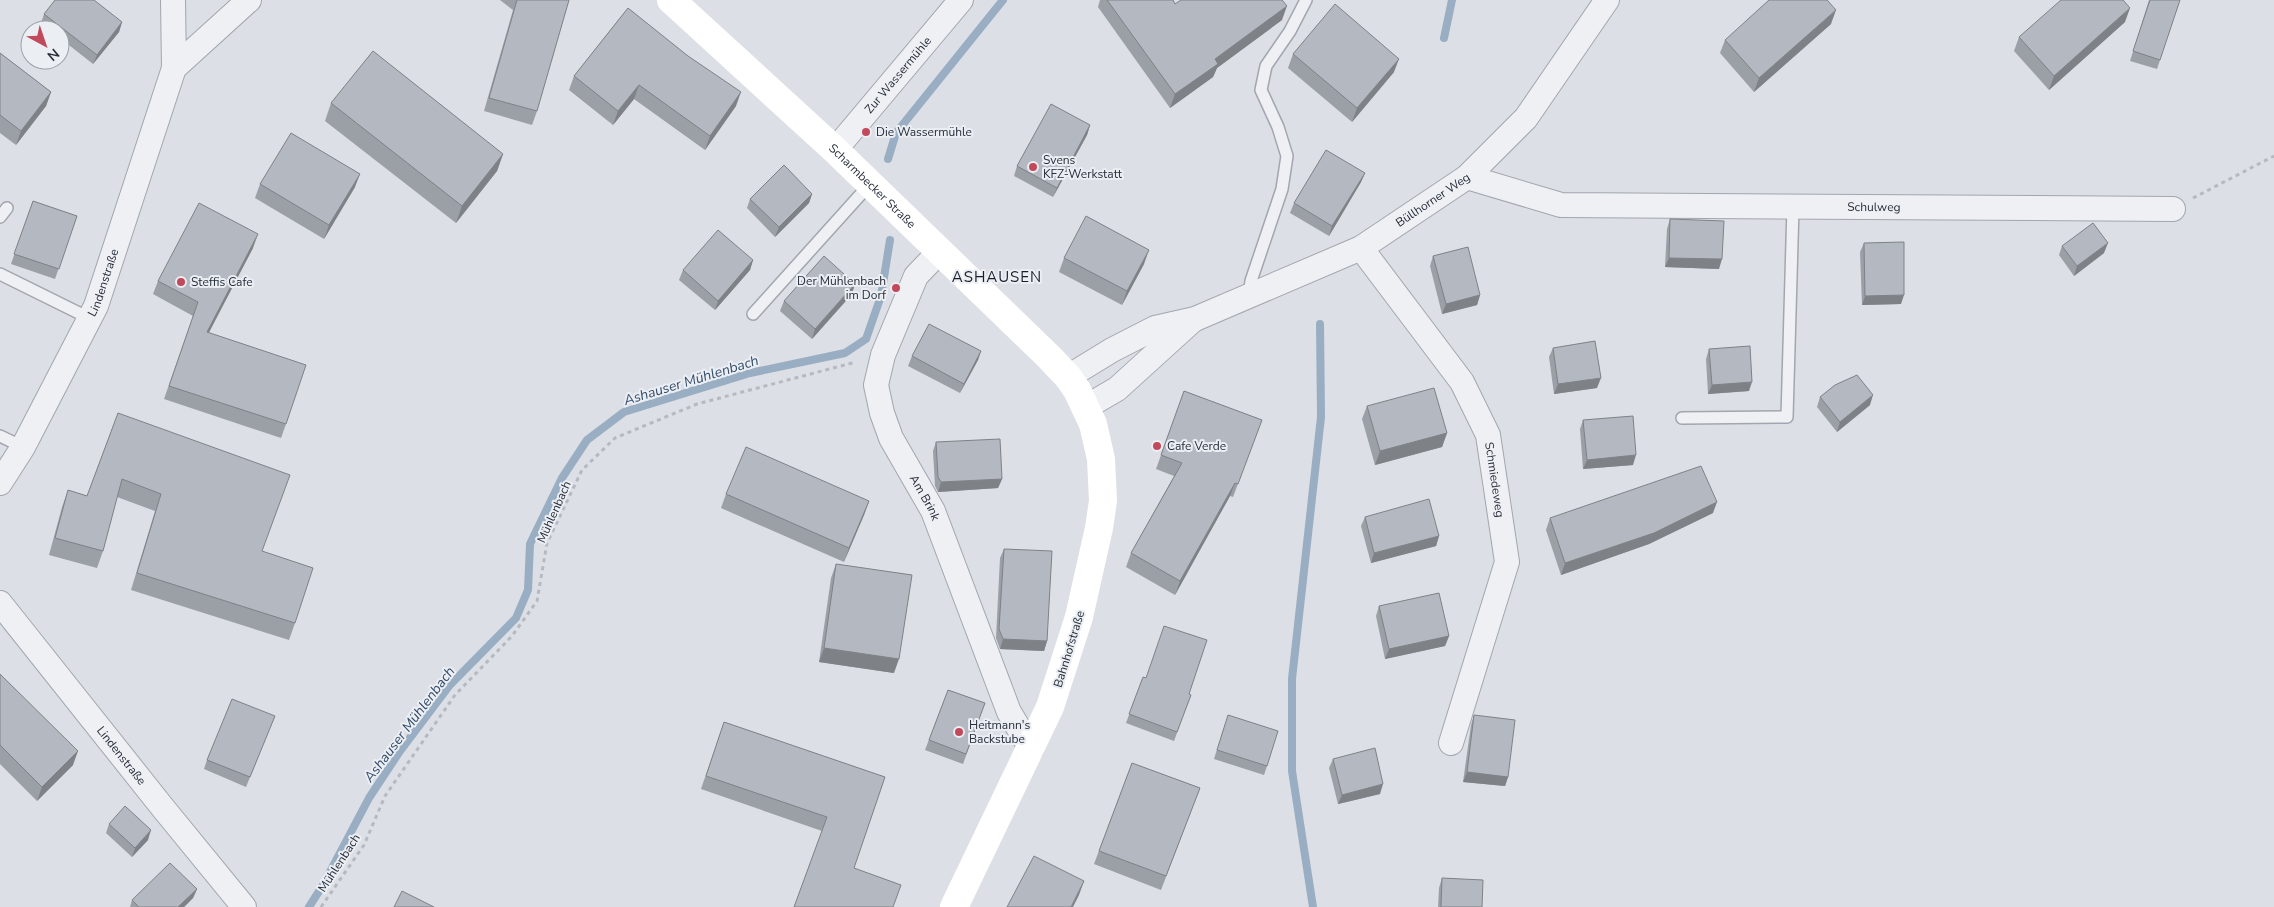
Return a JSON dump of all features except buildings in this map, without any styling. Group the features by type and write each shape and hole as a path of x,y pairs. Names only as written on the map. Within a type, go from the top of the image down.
{"street":[{"name":"Lindenstraße","path":"0,483 23,448 96,306 174,68 173,0"},
{"name":"Lindenstraße","path":"174,68 249,0"},
{"name":"Scharmbecker Straße","path":"671,0 835,150 1068,377"},
{"name":"Zur Wassermühle","path":"835,150 961,0"},
{"name":"Büllhorner Weg","path":"1068,377 1112,350 1154,328 1195,319 1361,248 1467,177 1526,118 1607,0"},
{"name":"Schulweg","path":"1467,177 1561,205 2173,209"},
{"name":"Schmiedeweg","path":"1361,248 1462,382 1488,435 1507,562 1452,743"},
{"name":"Am Brink","path":"940,251 916,276 883,355 876,385 891,438 933,511 1009,712 1031,749"},
{"name":"Büllhorner Weg","path":"1086,407 1117,389 1195,319"},
{"name":"Bahnhofstraße","path":"954,907 1050,707 1068,656 1099,528 1103,501 1101,459 1093,424 1086,407 1068,377"},
{"name":"Lindenstraße","path":"0,603 244,907"}],"lane":[{"path":"1249,295 1251,281 1282,189 1286,156 1278,127 1261,90 1266,66 1290,30 1306,0"},
{"path":"753,314 870,184"},
{"path":"1682,418 1787,417 1793,207"},
{"path":"0,274 89,318"},
{"path":"0,436 23,448"}],"path":[{"path":"2173,209 2274,156"},
{"name":"Mühlenbach","path":"321,907 364,846 384,796 450,703 512,636 537,601 547,543 582,470 616,438 697,404 883,355"}],"waterway":[{"name":"Ashauser Mühlenbach","path":"888,159 896,133 1003,0"},
{"path":"1444,38 1452,0"},
{"name":"Ashauser Mühlenbach","path":"309,907 323,885 369,798 400,751 449,686 516,618 528,590 530,544 562,478 587,440 624,412 750,373 845,353 866,339 881,296 890,240"},
{"path":"1313,907 1292,771 1292,679 1321,417 1320,324"}],"place":[{"name":"Die Wassermühle","path":"866,132"},
{"name":"Svens KFZ-Werkstatt","path":"1033,167"},
{"name":"Steffis Cafe","path":"181,282"},
{"name":"Der Mühlenbach im Dorf","path":"896,288"},
{"name":"Cafe Verde","path":"1157,446"},
{"name":"Heitmann's Backstube","path":"959,732"}],"district":[{"name":"ASHAUSEN","path":"997,277"}]}
